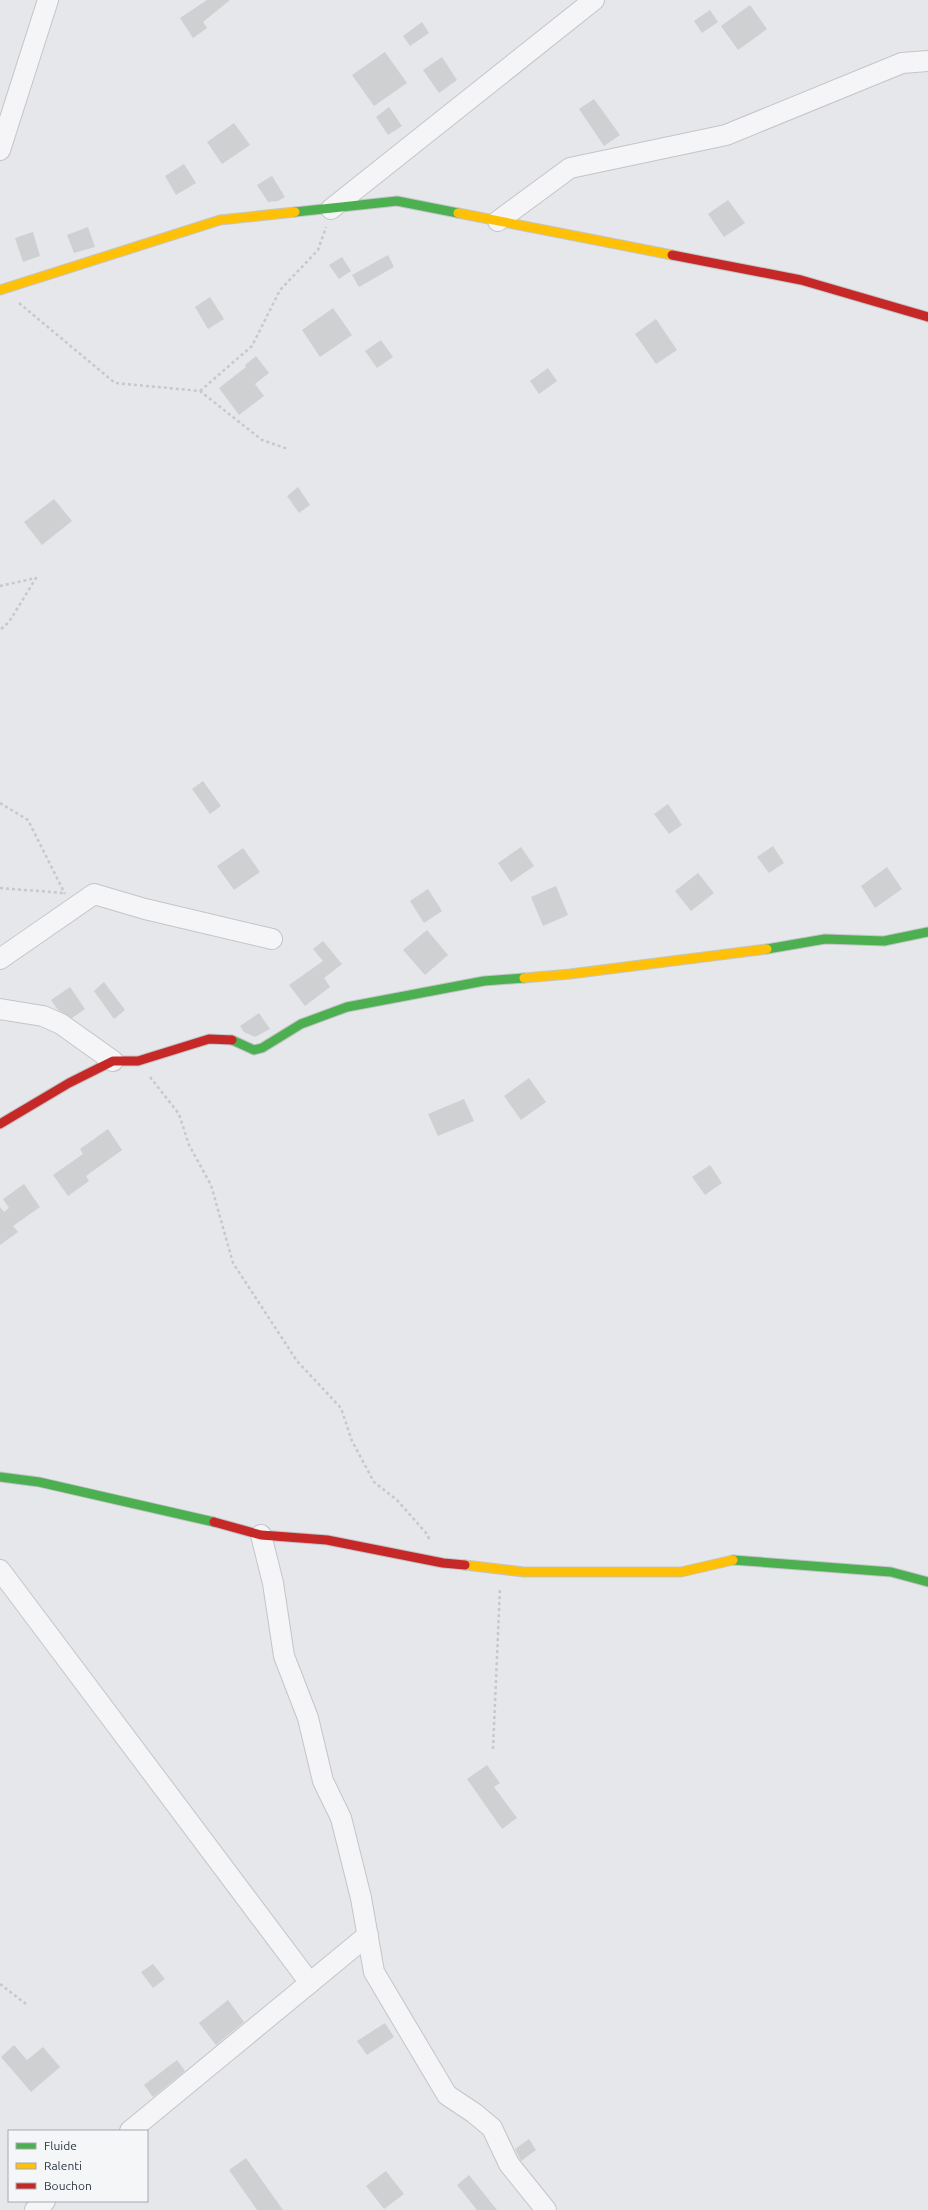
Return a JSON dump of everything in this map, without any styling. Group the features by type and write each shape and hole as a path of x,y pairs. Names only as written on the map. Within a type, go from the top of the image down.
{"street":[{"path":"0,150 48,0"},
{"path":"331,209 594,0"},
{"path":"498,221 570,168 726,135 902,63 928,61"},
{"path":"1,289 220,220 397,201 801,280 928,317"},
{"path":"0,959 70,900 94,894 144,909 272,938"},
{"path":"0,1124 69,1083 113,1061 138,1061 209,1039 230,1039 254,1050 262,1048 301,1024 347,1007 484,982 570,974 744,953 825,938 884,941 928,932"},
{"path":"0,1009 43,1016 61,1024 113,1061"},
{"path":"0,1477 38,1482 188,1515 261,1535 326,1540 440,1562 524,1572 681,1572 736,1560 770,1564 891,1572 928,1582"},
{"path":"261,1535 274,1583 284,1656 308,1718 323,1781 341,1818 362,1898 374,1972 447,2095 474,2113 492,2128 509,2164 546,2210"},
{"path":"0,1570 310,1983"},
{"path":"131,2130 368,1935"},
{"path":"34,2210 44,2202"}],"path":[{"path":"200,391 252,346 280,290 318,250 331,209"},
{"path":"1,289 115,383 200,391 262,440 288,449"},
{"path":"0,586 36,578 9,622 0,630"},
{"path":"0,803 28,820 70,900"},
{"path":"0,888 70,900 94,894"},
{"path":"138,1061 180,1114 189,1145 211,1185 233,1263 297,1361 341,1408 352,1441 374,1482 397,1500 427,1534 440,1562"},
{"path":"493,1749 503,1569"},
{"path":"0,1984 26,2004"}],"building":[{"path":"207,0 230,0 203,22 207,28 193,38 180,18"},
{"path":"750,5 767,29 738,50 721,26"},
{"path":"710,10 718,22 702,33 694,21"},
{"path":"422,22 429,33 410,46 403,36"},
{"path":"385,52 407,83 374,106 352,75"},
{"path":"442,57 457,80 439,93 423,70"},
{"path":"594,99 620,135 604,146 579,109"},
{"path":"389,107 402,126 388,135 376,117"},
{"path":"234,123 250,145 222,164 207,142"},
{"path":"184,164 196,183 176,195 165,176"},
{"path":"272,176 285,197 278,201 268,202 257,185"},
{"path":"728,200 745,223 724,237 708,214"},
{"path":"88,227 95,247 74,253 67,235"},
{"path":"33,232 40,256 23,262 15,238"},
{"path":"388,255 394,267 359,287 352,275"},
{"path":"342,257 351,271 339,279 329,265"},
{"path":"210,297 224,319 208,329 195,307"},
{"path":"333,308 352,335 320,357 302,330"},
{"path":"656,319 677,350 656,364 635,334"},
{"path":"381,340 393,357 377,368 365,351"},
{"path":"256,356 269,373 255,384 264,396 239,415 219,388 246,367 245,365"},
{"path":"548,368 557,381 539,394 530,381"},
{"path":"298,487 310,505 299,513 287,496"},
{"path":"54,499 72,521 42,545 24,522"},
{"path":"203,781 221,806 210,814 192,789"},
{"path":"668,804 682,825 669,834 654,814"},
{"path":"773,846 784,863 769,873 757,857"},
{"path":"521,847 534,866 511,882 498,863"},
{"path":"243,848 260,872 234,890 217,866"},
{"path":"887,867 902,889 875,908 861,886"},
{"path":"698,873 714,893 691,911 675,891"},
{"path":"556,886 568,915 543,926 531,897"},
{"path":"428,889 442,911 424,923 410,901"},
{"path":"427,930 448,955 425,975 403,950"},
{"path":"323,941 342,964 324,978 330,987 305,1006 289,985 323,961 313,949"},
{"path":"104,982 125,1010 114,1019 94,991"},
{"path":"70,987 85,1009 72,1018 58,1010 51,1000"},
{"path":"259,1013 270,1029 255,1037 244,1032 240,1026"},
{"path":"529,1078 546,1102 521,1120 504,1096"},
{"path":"464,1099 474,1121 438,1136 428,1114"},
{"path":"108,1129 122,1150 86,1176 89,1181 68,1196 53,1175 83,1154 80,1149"},
{"path":"710,1165 722,1183 705,1195 692,1177"},
{"path":"24,1184 40,1207 13,1226 18,1232 0,1245 0,1207 4,1212 9,1208 3,1199"},
{"path":"487,1765 500,1783 494,1787 517,1818 502,1829 467,1779"},
{"path":"153,1964 165,1979 153,1988 141,1972"},
{"path":"228,2000 244,2022 216,2045 199,2023"},
{"path":"385,2023 394,2037 367,2055 357,2041"},
{"path":"14,2045 27,2060 43,2047 60,2067 31,2092 1,2057"},
{"path":"177,2060 185,2071 153,2097 144,2085"},
{"path":"529,2139 536,2150 521,2161 515,2149"},
{"path":"246,2158 283,2210 257,2210 229,2170"},
{"path":"386,2171 404,2194 384,2209 366,2186"},
{"path":"469,2175 497,2210 477,2210 457,2185"}],"traffic: fast":[{"path":"295,212 397,201 458,213"},
{"path":"767,949 825,939 884,941 928,932"},
{"path":"232,1040 254,1050 262,1048 301,1024 347,1007 484,981 524,978"},
{"path":"0,1477 39,1482 214,1522"},
{"path":"733,1560 891,1572 928,1582"}],"traffic: slow":[{"path":"0,290 220,220 295,212"},
{"path":"458,213 672,255"},
{"path":"524,978 570,974 767,949"},
{"path":"465,1565 524,1572 681,1572 733,1560"}],"traffic: jam":[{"path":"672,255 801,280 928,317"},
{"path":"0,1124 69,1083 113,1061 138,1061 209,1039 232,1040"},
{"path":"214,1522 261,1535 327,1540 443,1563 465,1565"}]}
